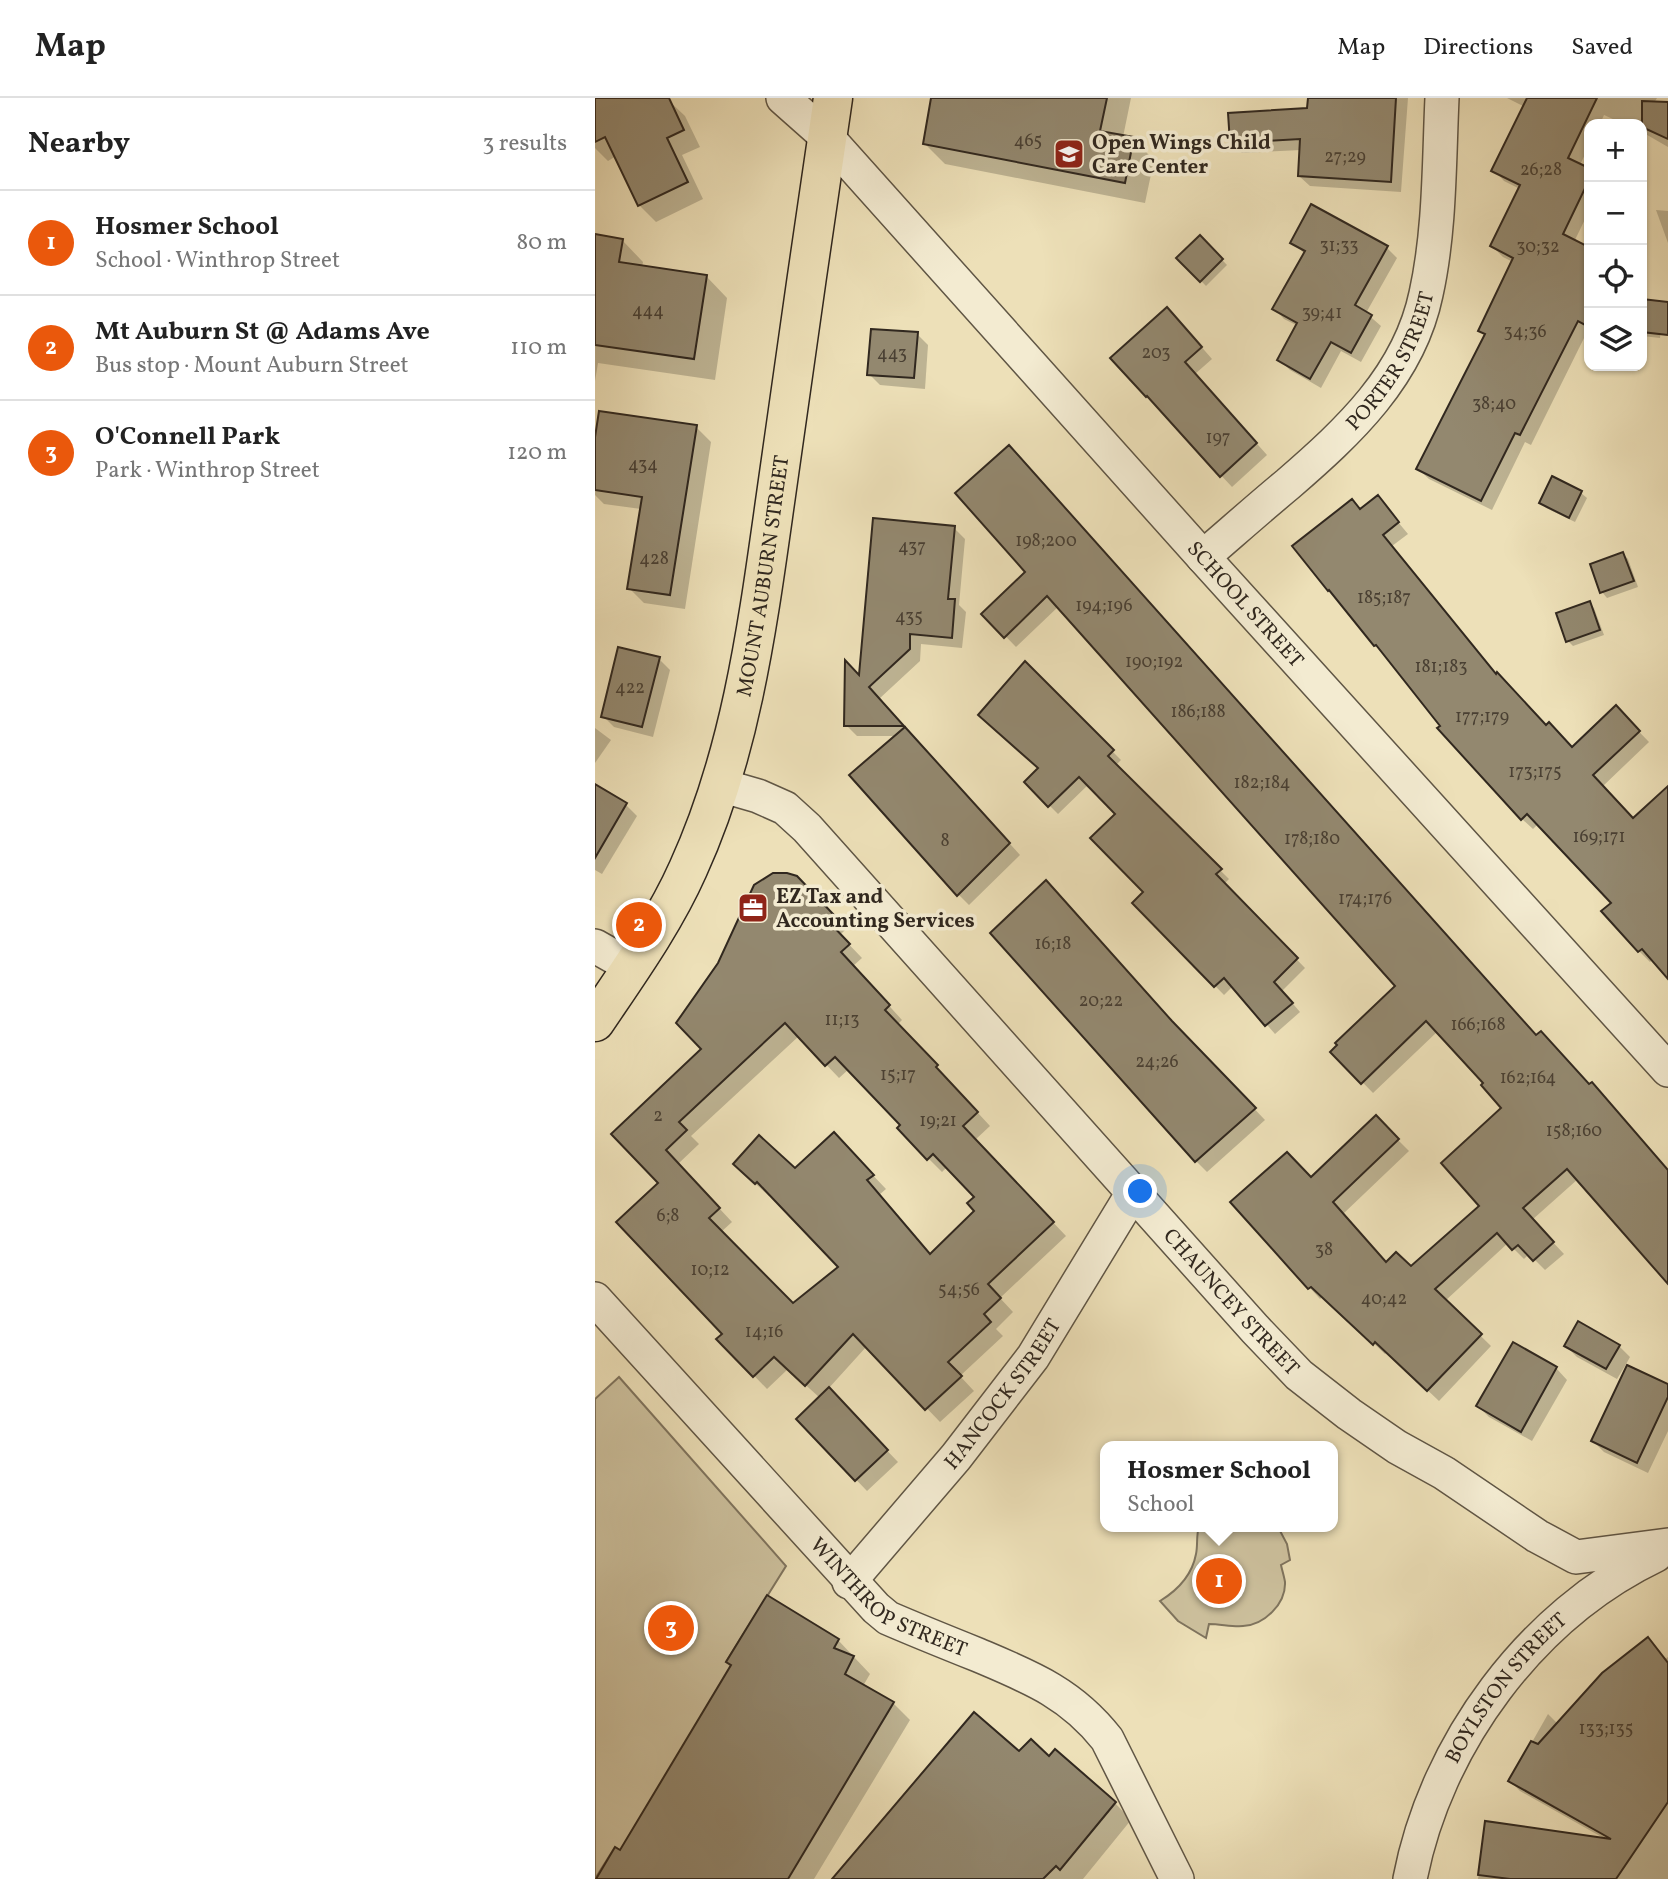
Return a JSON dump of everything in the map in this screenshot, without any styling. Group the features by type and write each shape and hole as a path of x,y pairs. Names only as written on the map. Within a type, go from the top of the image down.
{"main road":[{"name":"MOUNT AUBURN STREET","path":"595,1022 632,967 688,870 720,785 747,681 833,98"}],"street":[{"name":"SCHOOL STREET","path":"783,98 827,137 1668,1070"},
{"name":"SCHOOL STREET","path":"806,98 827,137"},
{"name":"PORTER STREET","path":"1203,557 1337,441 1369,408 1413,337 1426,296 1434,247 1442,98"},
{"name":"CHAUNCEY STREET","path":"720,785 758,796 785,808 807,828 1299,1375 1349,1414 1398,1447 1537,1536 1576,1557 1668,1547"},
{"path":"595,946 632,967"},
{"name":"HANCOCK STREET","path":"849,1582 956,1457 1033,1357 1134,1191"},
{"name":"WINTHROP STREET","path":"595,1300 849,1582 888,1618 1039,1681 1076,1705 1092,1720 1107,1739 1177,1879"},
{"name":"BOYLSTON STREET","path":"1410,1879 1415,1851 1430,1803 1452,1757 1480,1711 1512,1669 1546,1632 1589,1597 1615,1577 1668,1547"}],"shaded area":[{"path":"619,1377 786,1566 726,1662 743,1674 628,1856 615,1847 595,1879 595,1399"},
{"path":"1281,1532 1287,1544 1290,1560 1281,1565 1284,1590 1272,1612 1251,1625 1209,1624 1206,1638 1178,1621 1160,1601 1188,1576 1196,1554 1198,1533"}],"building":[{"path":"595,98 669,98 684,130 667,138 688,182 638,206 605,137 595,142"},
{"path":"931,98 1107,98 1100,131 1134,137 1125,183 923,144"},
{"path":"1308,98 1396,98 1391,182 1298,176 1300,139 1230,143 1228,113 1307,108"},
{"path":"1527,98 1597,98 1587,119 1584,119 1584,125 1568,158 1584,166 1584,190 1563,234 1584,244 1584,324 1578,321 1520,435 1515,433 1481,501 1416,469 1485,334 1478,331 1513,258 1490,246 1520,185 1491,171"},
{"path":"1642,101 1668,102 1668,139 1647,129 1647,119 1642,119"},
{"path":"1311,204 1388,246 1355,305 1372,315 1351,353 1331,342 1310,379 1277,360 1297,323 1272,309 1305,251 1290,243"},
{"path":"595,234 623,239 619,262 707,275 694,359 595,345"},
{"path":"1200,235 1223,259 1200,282 1176,258"},
{"path":"1647,300 1668,302 1668,335 1647,333"},
{"path":"1167,307 1202,347 1185,362 1257,443 1220,477 1110,358"},
{"path":"871,329 918,332 914,378 867,375"},
{"path":"599,411 697,425 670,595 627,589 642,497 595,490 595,437"},
{"path":"1009,445 1536,1035 1541,1031 1589,1084 1592,1082 1668,1170 1668,1284 1567,1169 1523,1208 1554,1242 1533,1261 1518,1245 1512,1250 1497,1233 1435,1289 1482,1334 1427,1391 1311,1287 1308,1289 1230,1202 1287,1152 1311,1177 1376,1115 1399,1139 1333,1202 1386,1262 1396,1252 1411,1266 1479,1206 1441,1163 1501,1108 1481,1085 1483,1083 1426,1021 1361,1084 1330,1052 1337,1045 1335,1043 1395,986 1047,596 1004,638 981,614 1025,572 955,493"},
{"path":"1552,476 1582,491 1569,518 1539,503"},
{"path":"1378,495 1399,522 1383,535 1496,674 1497,672 1546,725 1549,722 1572,747 1616,705 1640,731 1593,775 1633,818 1668,786 1668,979 1642,949 1638,952 1601,911 1611,903 1527,814 1521,820 1437,728 1440,726 1376,645 1374,646 1292,546 1352,499 1360,509"},
{"path":"873,518 955,526 948,599 955,599 952,638 910,634 910,649 869,687 904,726 844,726 845,660 859,675"},
{"path":"1623,552 1634,581 1600,593 1590,564"},
{"path":"1590,601 1600,630 1566,642 1556,613"},
{"path":"618,647 660,657 642,727 601,717"},
{"path":"1025,661 1114,750 1108,756 1222,869 1216,874 1298,958 1274,982 1293,1003 1265,1026 1224,978 1214,987 1132,903 1143,892 1090,838 1115,814 1079,777 1048,807 1024,782 1038,768 978,715"},
{"path":"905,727 1010,843 957,896 849,775"},
{"path":"595,784 627,803 595,858"},
{"path":"773,873 797,876 834,915 828,921 850,944 841,952 890,1005 885,1010 938,1065 936,1067 978,1112 963,1126 1054,1222 988,1284 1001,1298 984,1314 991,1322 948,1362 962,1376 925,1410 853,1334 805,1386 774,1357 753,1377 716,1339 722,1334 616,1222 658,1183 611,1134 701,1049 676,1023 718,963 754,885","holes":["785,1023 825,1066 835,1057 900,1125 897,1128 927,1160 933,1154 974,1197 967,1203 974,1211 930,1254 867,1180 874,1175 834,1132 795,1168 759,1135 733,1164 755,1184 757,1182 838,1267 793,1303 709,1218 720,1208 666,1150 687,1130 679,1122"]},
{"path":"1046,880 1172,1021 1256,1108 1195,1162 990,933"},
{"path":"1578,1321 1620,1345 1606,1369 1564,1346"},
{"path":"1513,1342 1557,1367 1521,1432 1476,1406"},
{"path":"1627,1365 1668,1384 1668,1397 1637,1463 1591,1441"},
{"path":"829,1387 888,1450 855,1481 796,1419"},
{"path":"767,1595 839,1639 834,1648 854,1656 845,1674 894,1702 788,1879 596,1879 615,1847 620,1850 731,1665 726,1662"},
{"path":"1648,1637 1668,1663 1668,1802 1616,1879 1510,1879 1478,1875 1485,1821 1611,1839 1508,1781 1531,1741 1538,1744 1602,1673"},
{"path":"974,1712 1019,1751 1031,1739 1049,1756 1055,1749 1116,1802 1060,1870 1056,1866 1043,1879 832,1879"}],"place":[{"name":"Open Wings Child Care Center","path":"1069,154"},
{"name":"EZ Tax and Accounting Services","path":"753,908"},
{"name":"Mt Auburn St @ Adams Ave","path":"639,925"},
{"name":"Hosmer School","path":"1219,1581"},
{"name":"O'Connell Park","path":"671,1628"}]}
